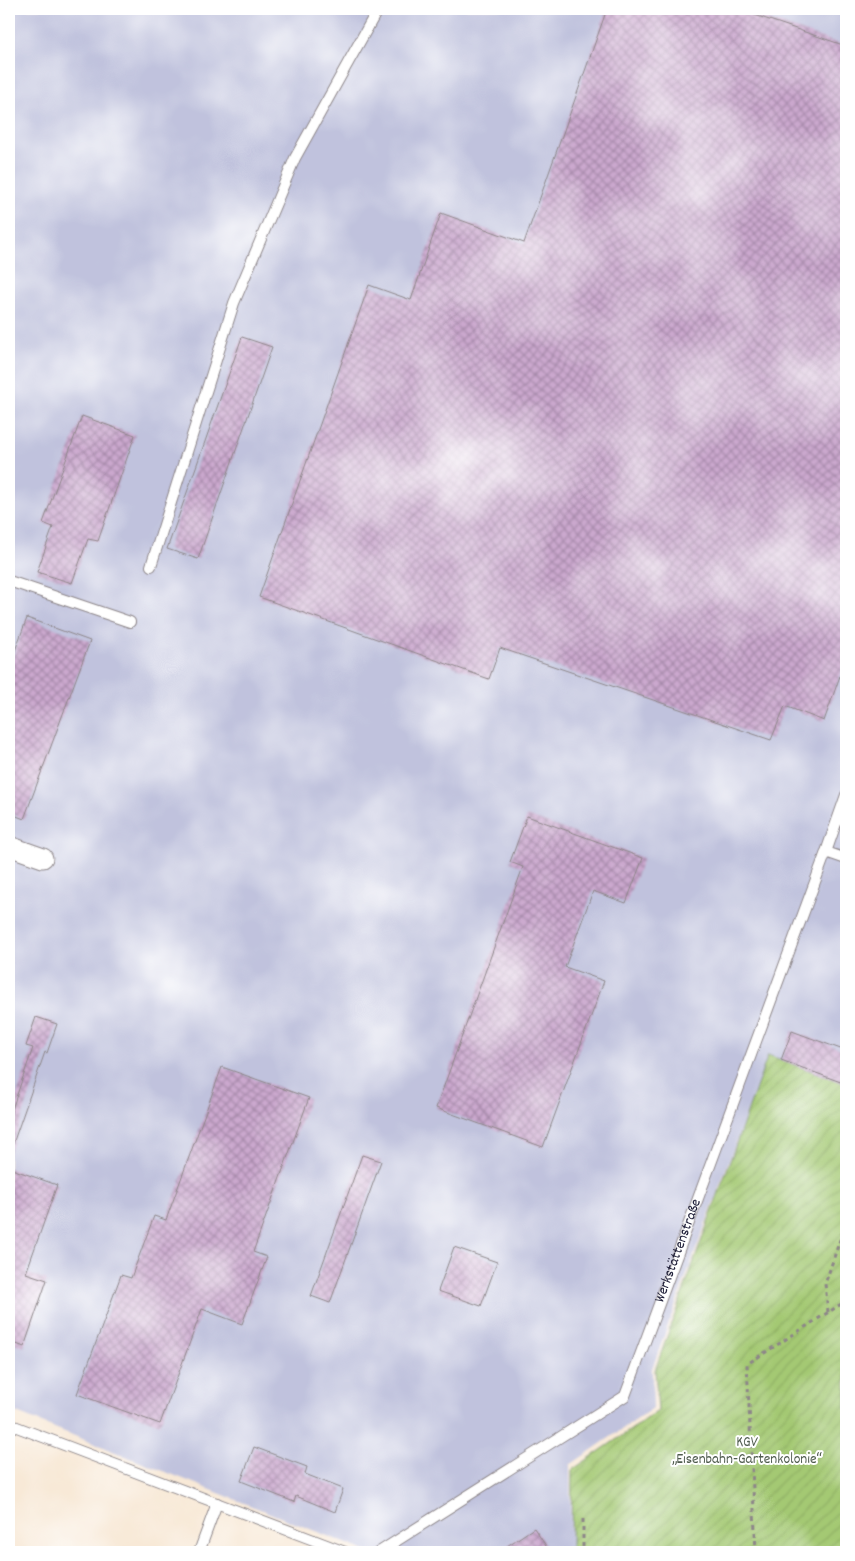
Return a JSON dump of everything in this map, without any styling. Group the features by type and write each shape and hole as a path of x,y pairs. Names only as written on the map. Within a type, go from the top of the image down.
{"street":[{"path":"9,846 43,858"}],"lane":[{"path":"151,566 234,303 295,158 378,9"},
{"path":"9,581 130,622"},
{"name":"Werkstättenstraße","path":"380,1552 625,1396 846,795"},
{"path":"826,852 846,860"},
{"path":"9,1424 345,1552"},
{"path":"199,1552 217,1504"}],"path":[{"path":"828,1312 825,1284 846,1222"},
{"path":"756,1552 748,1364 846,1301"},
{"path":"583,1519 583,1552"}],"shaded area":[{"path":"9,9 846,9 846,1084 768,1055 652,1369 653,1408 570,1465 571,1552 368,1552 9,1410"}],"green space":[{"name":"KGV „Eisenbahn-Gartenkolonie“","path":"768,1055 846,1084 846,1552 571,1552 572,1470 658,1411 655,1370"}],"building":[{"path":"607,9 737,9 846,46 846,659 824,721 785,706 771,740 500,648 489,679 259,597 369,285 411,300 441,213 524,243"},
{"path":"242,337 272,347 198,559 167,549"},
{"path":"82,416 135,435 98,541 88,539 72,583 37,572 53,527 43,523"},
{"path":"27,618 90,641 24,819 9,813 9,667"},
{"path":"527,816 643,858 626,903 593,891 565,967 604,981 543,1147 436,1108 523,867 510,862"},
{"path":"36,1017 57,1024 47,1053 45,1052 9,1155 9,1118 33,1048 26,1046"},
{"path":"792,1031 846,1051 846,1084 781,1060"},
{"path":"222,1067 309,1098 253,1252 267,1257 242,1324 202,1309 160,1424 77,1394 121,1275 131,1278 154,1216 166,1220"},
{"path":"362,1155 381,1161 330,1303 311,1296"},
{"path":"9,1168 57,1185 26,1273 47,1280 24,1347 9,1341"},
{"path":"454,1247 497,1262 481,1306 438,1291"},
{"path":"254,1447 307,1467 305,1474 343,1489 335,1512 296,1496 294,1502 241,1481"},
{"path":"534,1528 550,1552 511,1552 507,1546"}]}
